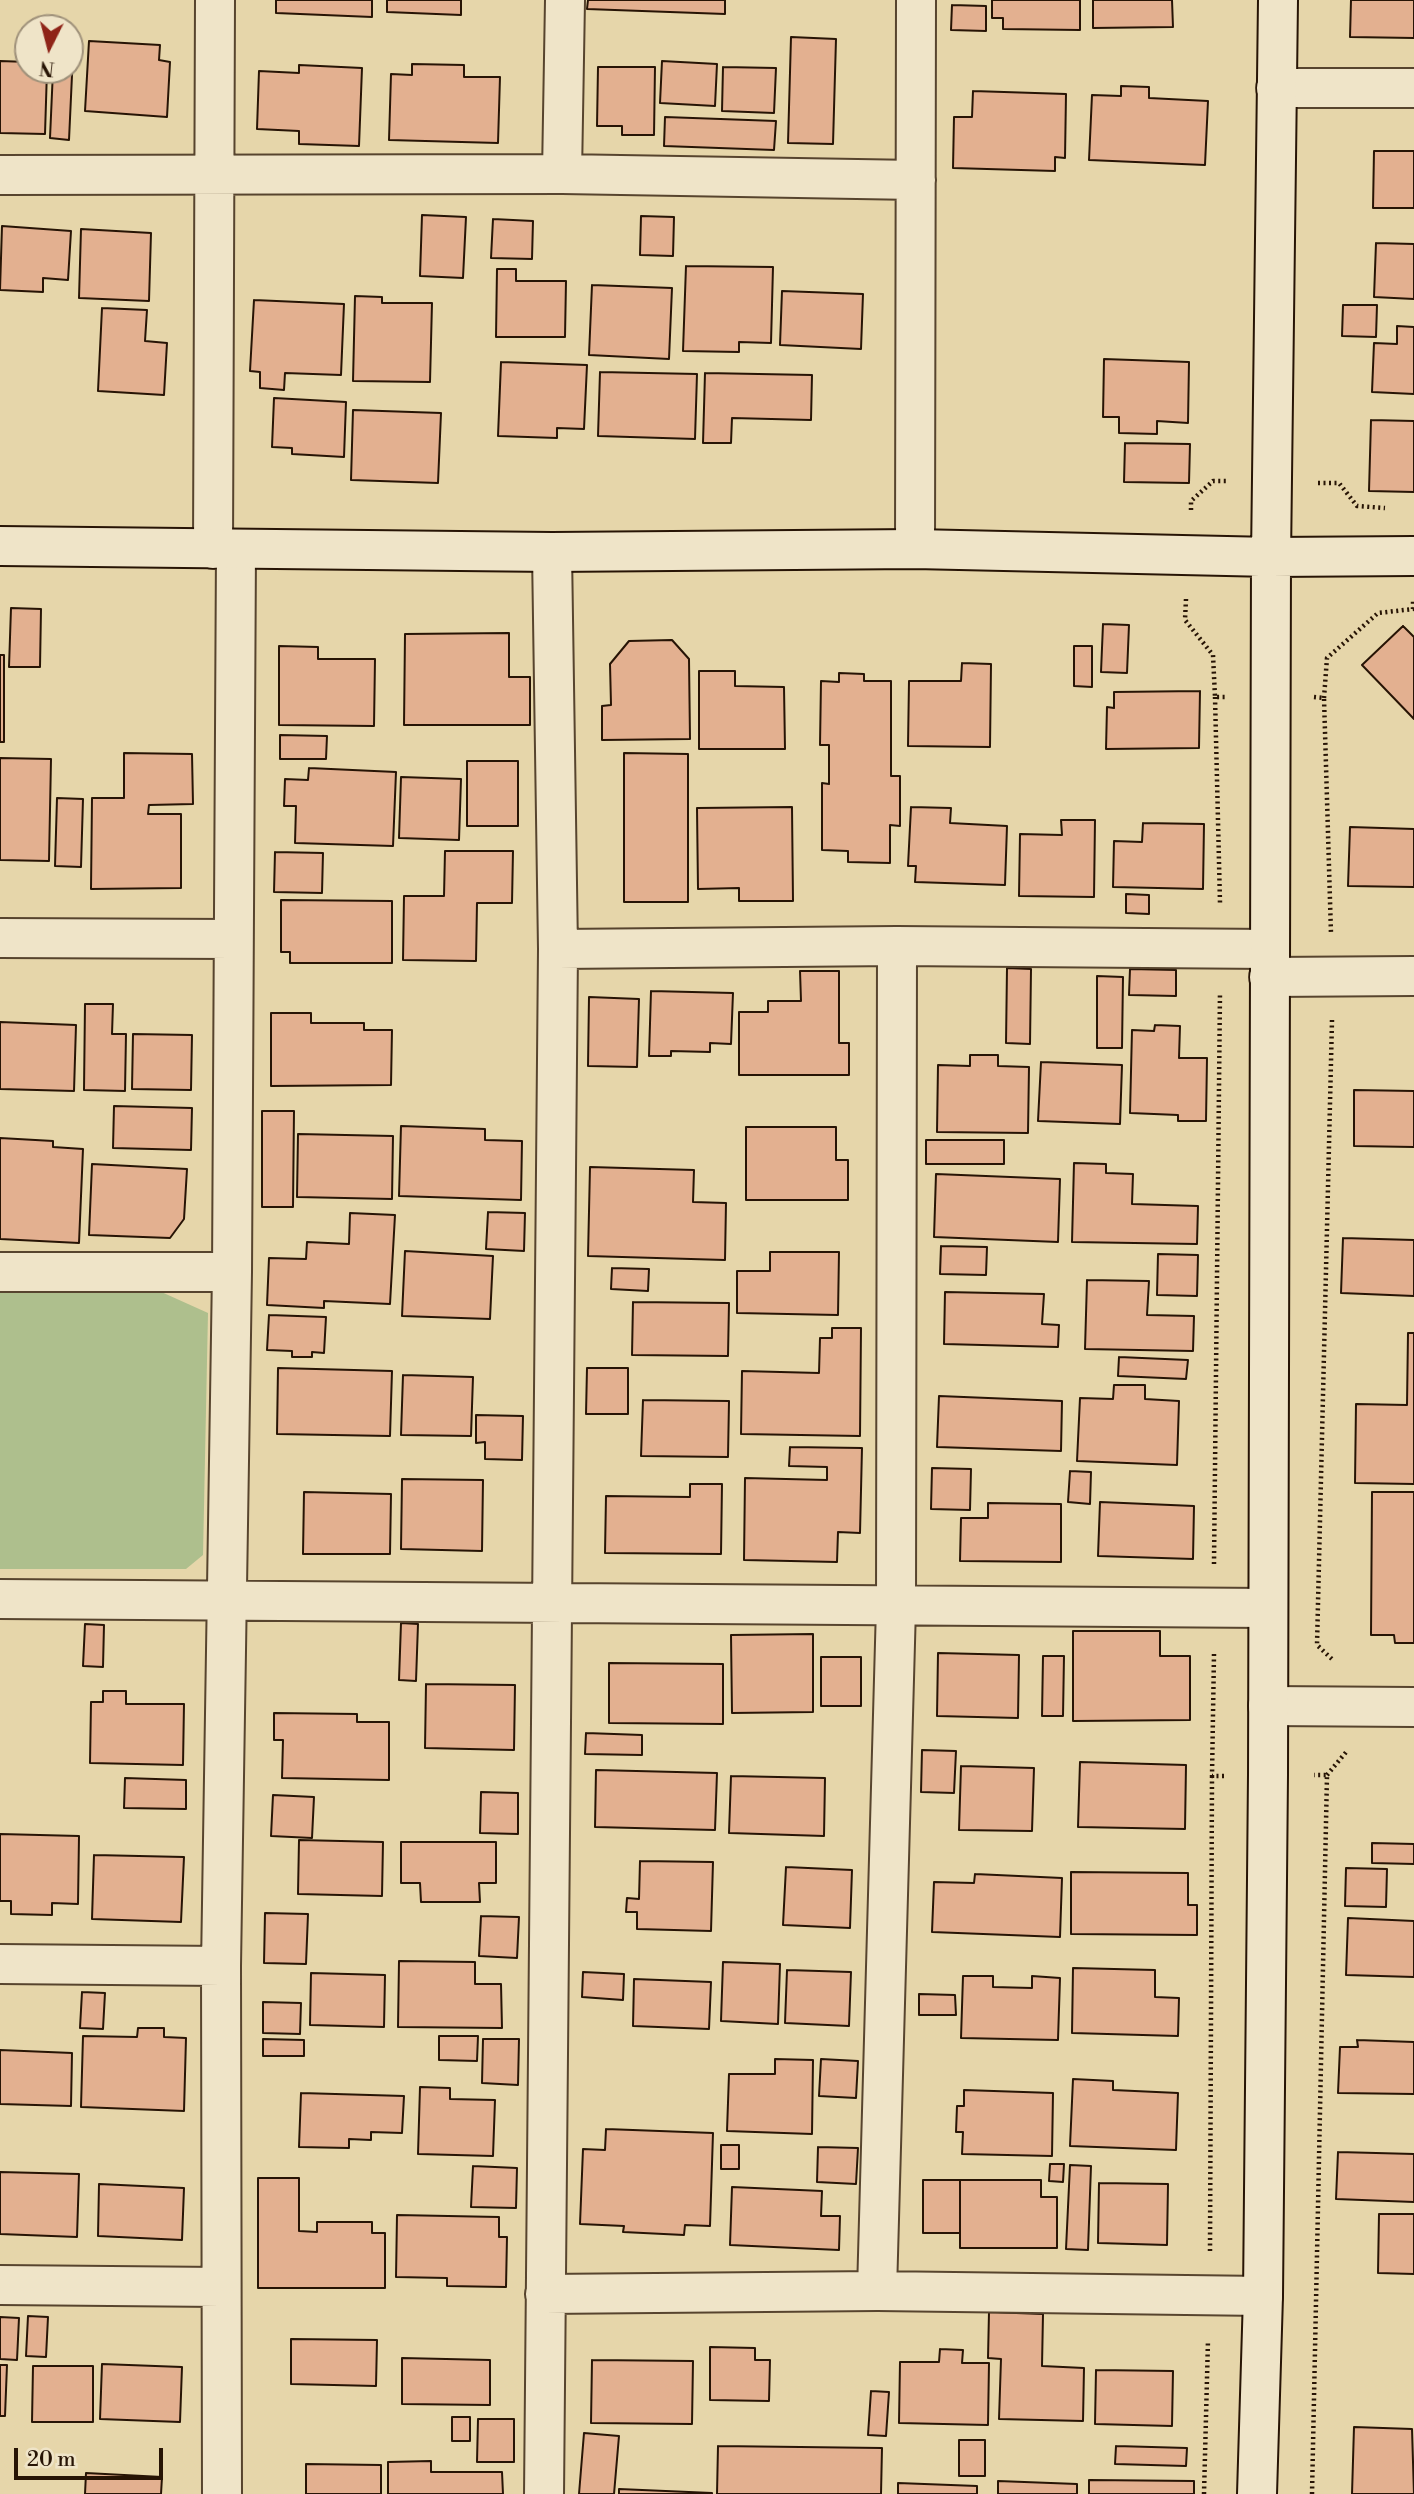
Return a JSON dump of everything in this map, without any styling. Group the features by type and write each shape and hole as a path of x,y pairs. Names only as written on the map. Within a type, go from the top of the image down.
{"street":[{"path":"215,0 215,175 232,939 232,1272 221,1966 222,2494"},
{"path":"562,174 565,0"},
{"path":"915,549 916,0"},
{"path":"1257,2494 1263,2296 1268,1775 1272,557 1278,0"},
{"path":"1276,88 1414,88"},
{"path":"0,175 562,174 916,180"},
{"path":"0,547 552,552 915,549 1272,557 1414,556"},
{"path":"544,2494 558,949 552,552"},
{"path":"0,937 232,939"},
{"path":"558,949 897,946 1221,949 1333,977 1414,976"},
{"path":"877,2291 896,1607 897,946"},
{"path":"0,1272 232,1272"},
{"path":"0,1599 1268,1608"},
{"path":"1268,1706 1414,1707"},
{"path":"0,1964 221,1966"},
{"path":"0,2285 220,2287"},
{"path":"545,2294 877,2291 1263,2296"}],"path":[{"path":"1272,696 1324,698 1333,977 1317,1645 1352,1677 1353,1707 1353,1744 1327,1775 1312,2494"},
{"path":"1204,2494 1209,2295 1221,949 1215,697"},
{"path":"1212,1776 1327,1775"}],"green space":[{"path":"157,1290 208,1313 203,1555 186,1569 0,1569 0,1292"}],"building":[{"path":"276,0 372,0 372,17 276,13"},
{"path":"387,0 461,0 461,15 387,12"},
{"path":"588,0 725,0 725,14 587,9"},
{"path":"992,0 1080,0 1080,30 1003,29 1003,18 992,18"},
{"path":"1093,0 1172,0 1173,27 1093,28"},
{"path":"1351,0 1414,0 1414,38 1350,37"},
{"path":"952,5 986,6 986,31 951,30"},
{"path":"791,37 836,39 833,144 788,143"},
{"path":"89,41 160,45 159,60 170,62 167,117 85,111"},
{"path":"0,61 14,62 14,84 47,84 45,134 0,133"},
{"path":"662,61 717,64 715,106 660,103"},
{"path":"412,64 464,65 464,77 500,77 498,143 389,140 391,74 412,75"},
{"path":"299,65 362,68 359,146 299,144 299,131 257,129 259,71 299,73"},
{"path":"598,67 655,67 654,135 622,135 622,126 597,126"},
{"path":"723,67 776,68 774,113 722,111"},
{"path":"52,84 72,84 69,140 50,138"},
{"path":"1121,86 1149,87 1149,98 1208,101 1205,165 1089,160 1092,95 1121,96"},
{"path":"973,91 1066,94 1065,158 1055,157 1055,171 953,168 954,117 972,117"},
{"path":"665,117 776,121 774,150 664,146"},
{"path":"1374,151 1414,151 1414,208 1373,208"},
{"path":"422,215 466,217 463,278 420,276"},
{"path":"641,216 674,217 673,256 640,255"},
{"path":"493,219 533,221 532,259 491,258"},
{"path":"2,226 71,231 68,280 43,278 43,292 0,290"},
{"path":"81,229 151,233 149,301 79,298"},
{"path":"1376,243 1414,244 1414,299 1374,297"},
{"path":"686,266 773,267 771,343 739,342 739,352 683,351"},
{"path":"497,269 516,269 516,281 566,281 565,337 496,337"},
{"path":"592,285 672,288 669,359 589,355"},
{"path":"782,291 863,294 861,349 780,345"},
{"path":"355,296 382,297 382,303 432,303 430,382 353,381"},
{"path":"254,300 344,304 341,375 285,373 284,390 260,388 260,372 250,371"},
{"path":"1343,305 1377,305 1376,337 1342,336"},
{"path":"102,308 147,310 145,341 167,343 164,395 98,391"},
{"path":"1397,326 1414,327 1414,394 1372,392 1374,343 1397,344"},
{"path":"1104,359 1189,362 1188,423 1157,421 1157,434 1119,433 1119,417 1103,417"},
{"path":"501,362 587,365 584,429 557,428 557,438 498,436"},
{"path":"600,372 697,374 695,439 598,436"},
{"path":"705,373 812,375 811,420 732,418 731,443 703,443"},
{"path":"274,398 346,402 344,457 292,454 292,448 272,447"},
{"path":"353,410 441,413 438,483 351,480"},
{"path":"1371,420 1414,421 1414,492 1369,491"},
{"path":"1125,443 1190,444 1189,483 1124,482"},
{"path":"11,608 41,609 40,667 9,667"},
{"path":"1103,624 1129,625 1127,673 1101,672"},
{"path":"1403,626 1414,637 1414,719 1362,665"},
{"path":"509,633 509,677 530,677 530,725 404,725 405,634"},
{"path":"672,640 689,659 690,739 602,740 602,706 611,705 610,664 629,641"},
{"path":"279,646 318,647 318,659 375,659 374,726 279,725"},
{"path":"1074,646 1092,646 1092,687 1074,686"},
{"path":"0,655 4,655 4,742 0,742"},
{"path":"962,663 991,664 990,747 908,746 909,681 961,681"},
{"path":"699,671 735,671 735,686 784,687 785,749 699,749"},
{"path":"839,673 864,674 864,681 891,681 891,776 900,776 900,826 890,825 890,863 848,862 848,851 822,850 822,783 829,784 829,745 820,745 821,681 839,682"},
{"path":"1200,691 1199,748 1106,749 1107,707 1114,708 1114,692"},
{"path":"280,735 327,736 326,759 280,759"},
{"path":"124,753 192,754 193,804 149,805 148,814 181,814 181,888 91,889 92,798 124,798"},
{"path":"624,753 688,754 688,902 624,902"},
{"path":"0,758 51,759 49,861 0,860"},
{"path":"467,761 518,761 518,826 467,826"},
{"path":"309,768 396,772 393,846 295,843 296,806 284,806 285,779 308,780"},
{"path":"401,777 461,779 459,840 399,838"},
{"path":"57,798 83,799 81,867 55,866"},
{"path":"792,807 793,901 739,901 739,888 698,889 697,808"},
{"path":"911,807 951,808 950,823 1007,826 1005,885 915,882 916,866 908,866"},
{"path":"1061,820 1095,820 1094,897 1019,896 1020,834 1062,835"},
{"path":"1143,823 1204,824 1203,889 1113,887 1114,841 1142,842"},
{"path":"1350,827 1414,829 1414,887 1348,886"},
{"path":"445,851 513,851 512,903 477,903 476,961 403,960 404,896 444,896"},
{"path":"275,852 323,853 322,893 274,892"},
{"path":"1126,894 1149,895 1149,914 1126,913"},
{"path":"281,900 392,901 392,963 290,963 290,952 281,952"},
{"path":"1007,968 1031,969 1030,1044 1006,1043"},
{"path":"1130,969 1176,970 1176,996 1129,995"},
{"path":"800,971 839,971 839,1043 849,1043 849,1075 739,1075 739,1012 768,1012 768,1001 801,1001"},
{"path":"1097,976 1123,977 1122,1048 1097,1048"},
{"path":"651,991 733,993 731,1044 710,1043 710,1052 671,1051 671,1056 649,1056"},
{"path":"589,997 639,999 637,1067 588,1066"},
{"path":"85,1004 113,1004 112,1034 126,1034 125,1091 84,1090"},
{"path":"271,1013 311,1013 311,1023 364,1023 364,1030 392,1030 391,1085 271,1086"},
{"path":"0,1022 76,1025 74,1091 0,1089"},
{"path":"1155,1025 1180,1026 1179,1058 1207,1058 1206,1121 1178,1121 1178,1115 1130,1113 1132,1030 1154,1031"},
{"path":"133,1034 192,1035 191,1090 132,1089"},
{"path":"970,1055 998,1055 998,1066 1029,1067 1028,1133 937,1132 938,1065 970,1066"},
{"path":"1041,1062 1122,1065 1120,1124 1038,1121"},
{"path":"1354,1090 1414,1091 1414,1147 1354,1146"},
{"path":"114,1106 192,1108 191,1150 113,1148"},
{"path":"262,1111 294,1111 293,1207 262,1207"},
{"path":"401,1126 485,1129 485,1140 522,1141 521,1200 399,1196"},
{"path":"746,1127 836,1127 836,1160 848,1160 848,1200 746,1200"},
{"path":"298,1134 393,1136 392,1199 297,1197"},
{"path":"0,1138 53,1141 53,1147 83,1149 79,1243 0,1239"},
{"path":"926,1140 1004,1140 1004,1164 926,1164"},
{"path":"1074,1163 1106,1164 1106,1173 1133,1174 1132,1204 1198,1206 1197,1244 1072,1242"},
{"path":"92,1164 187,1169 184,1219 170,1238 89,1235"},
{"path":"590,1167 694,1170 693,1202 726,1203 725,1260 588,1256"},
{"path":"936,1174 1060,1179 1058,1242 934,1237"},
{"path":"488,1212 525,1213 524,1251 486,1249"},
{"path":"350,1213 395,1215 390,1304 324,1301 324,1308 267,1305 269,1258 306,1259 307,1242 349,1244"},
{"path":"1343,1238 1414,1240 1414,1296 1341,1293"},
{"path":"941,1246 987,1247 986,1275 940,1274"},
{"path":"405,1251 493,1256 490,1319 402,1316"},
{"path":"770,1252 839,1252 838,1315 737,1313 737,1271 770,1271"},
{"path":"1158,1254 1198,1255 1197,1296 1157,1295"},
{"path":"612,1268 649,1269 648,1291 611,1289"},
{"path":"1087,1280 1149,1281 1147,1315 1194,1316 1193,1351 1085,1349"},
{"path":"945,1292 1044,1294 1042,1324 1059,1325 1058,1347 944,1344"},
{"path":"633,1302 729,1303 728,1356 632,1355"},
{"path":"269,1315 326,1317 324,1353 312,1352 312,1357 292,1357 292,1351 267,1350"},
{"path":"832,1328 861,1328 860,1436 741,1434 742,1371 819,1373 820,1338 832,1338"},
{"path":"1408,1333 1414,1333 1414,1484 1355,1483 1356,1404 1407,1405"},
{"path":"1119,1357 1188,1360 1186,1379 1118,1376"},
{"path":"278,1368 392,1371 390,1436 277,1434"},
{"path":"587,1368 628,1368 628,1414 586,1414"},
{"path":"403,1375 473,1377 471,1436 401,1435"},
{"path":"1114,1385 1145,1385 1145,1399 1179,1401 1177,1465 1077,1461 1080,1398 1113,1399"},
{"path":"939,1396 1062,1401 1061,1451 937,1447"},
{"path":"643,1400 729,1401 728,1457 641,1456"},
{"path":"476,1415 523,1416 522,1460 485,1459 485,1442 476,1443"},
{"path":"790,1447 862,1448 860,1533 838,1532 837,1562 744,1560 745,1478 827,1480 827,1467 789,1466"},
{"path":"932,1468 971,1469 970,1510 931,1509"},
{"path":"1070,1471 1091,1472 1090,1504 1068,1502"},
{"path":"402,1479 483,1480 482,1551 401,1549"},
{"path":"690,1484 722,1484 721,1554 605,1553 606,1496 690,1497"},
{"path":"304,1492 391,1494 390,1554 303,1554"},
{"path":"1372,1492 1414,1492 1414,1643 1395,1643 1394,1635 1371,1635"},
{"path":"1100,1502 1194,1506 1193,1559 1098,1556"},
{"path":"988,1503 1061,1504 1061,1562 960,1561 961,1518 988,1518"},
{"path":"401,1623 418,1624 416,1681 399,1680"},
{"path":"85,1624 104,1625 103,1667 83,1666"},
{"path":"1073,1631 1160,1631 1160,1656 1190,1656 1190,1720 1073,1721"},
{"path":"813,1634 813,1712 732,1713 731,1635"},
{"path":"938,1653 1019,1655 1018,1718 937,1716"},
{"path":"1043,1656 1064,1656 1063,1716 1042,1716"},
{"path":"821,1657 861,1657 861,1706 821,1706"},
{"path":"609,1663 723,1664 723,1724 609,1723"},
{"path":"426,1684 515,1685 514,1750 425,1748"},
{"path":"103,1691 126,1691 126,1704 184,1704 183,1765 90,1763 91,1702 103,1702"},
{"path":"274,1713 357,1714 357,1722 389,1722 389,1780 282,1778 283,1740 274,1740"},
{"path":"586,1733 642,1735 642,1755 585,1754"},
{"path":"922,1750 956,1751 954,1793 921,1792"},
{"path":"1080,1762 1186,1765 1185,1829 1078,1827"},
{"path":"961,1766 1034,1768 1032,1831 959,1830"},
{"path":"596,1770 717,1773 715,1830 595,1827"},
{"path":"731,1776 825,1778 824,1836 729,1833"},
{"path":"125,1778 186,1780 186,1809 124,1808"},
{"path":"481,1792 518,1793 518,1834 480,1833"},
{"path":"273,1795 314,1797 312,1838 271,1836"},
{"path":"0,1834 79,1836 78,1904 52,1903 52,1915 11,1914 11,1901 0,1901"},
{"path":"299,1840 383,1842 382,1896 298,1894"},
{"path":"401,1842 496,1842 496,1883 479,1883 480,1902 421,1902 420,1883 401,1883"},
{"path":"1372,1843 1414,1844 1414,1864 1372,1863"},
{"path":"94,1855 184,1857 181,1922 92,1919"},
{"path":"640,1861 713,1862 711,1931 637,1929 637,1912 626,1912 627,1898 639,1899"},
{"path":"786,1867 852,1870 850,1928 783,1925"},
{"path":"1346,1868 1387,1869 1386,1907 1345,1906"},
{"path":"1071,1872 1188,1873 1188,1905 1197,1905 1197,1935 1071,1934"},
{"path":"975,1874 1062,1878 1060,1937 932,1932 934,1882 974,1883"},
{"path":"265,1913 308,1914 306,1964 264,1963"},
{"path":"481,1916 519,1917 517,1958 479,1956"},
{"path":"1348,1918 1414,1921 1414,1977 1346,1975"},
{"path":"399,1961 475,1962 475,1984 501,1984 502,2028 398,2027"},
{"path":"723,1962 780,1964 778,2024 721,2021"},
{"path":"1073,1968 1155,1970 1155,1997 1179,1998 1178,2036 1072,2033"},
{"path":"787,1970 851,1972 849,2026 785,2023"},
{"path":"583,1972 624,1974 623,2000 582,1997"},
{"path":"311,1973 385,1975 384,2027 310,2025"},
{"path":"963,1976 993,1976 993,1987 1032,1988 1032,1976 1060,1978 1058,2040 961,2038"},
{"path":"634,1979 711,1982 709,2029 633,2026"},
{"path":"82,1992 105,1993 103,2029 80,2028"},
{"path":"919,1994 955,1995 956,2015 919,2015"},
{"path":"263,2002 301,2003 300,2034 263,2033"},
{"path":"138,2028 164,2028 164,2037 186,2038 184,2111 81,2107 83,2036 137,2037"},
{"path":"439,2036 478,2036 477,2061 439,2060"},
{"path":"263,2039 304,2040 304,2056 263,2056"},
{"path":"483,2039 519,2039 518,2085 482,2083"},
{"path":"1357,2040 1414,2042 1414,2094 1338,2093 1340,2047 1358,2047"},
{"path":"0,2050 72,2053 71,2106 0,2104"},
{"path":"775,2059 813,2060 812,2134 727,2131 729,2074 775,2074"},
{"path":"821,2059 858,2061 856,2098 819,2096"},
{"path":"1073,2079 1113,2081 1113,2090 1178,2093 1176,2150 1070,2146"},
{"path":"420,2087 450,2088 450,2099 495,2100 493,2156 418,2154"},
{"path":"964,2090 1053,2093 1052,2156 962,2154 963,2132 956,2132 957,2106 964,2106"},
{"path":"301,2093 404,2096 402,2133 371,2132 371,2140 349,2139 349,2148 299,2147"},
{"path":"606,2129 713,2133 710,2226 685,2225 684,2235 623,2232 624,2226 580,2224 583,2149 605,2150"},
{"path":"721,2145 739,2145 739,2169 721,2169"},
{"path":"818,2147 858,2148 856,2184 817,2182"},
{"path":"1338,2152 1414,2154 1414,2202 1336,2199"},
{"path":"1050,2164 1064,2164 1063,2182 1049,2181"},
{"path":"1070,2165 1091,2166 1088,2250 1066,2249"},
{"path":"473,2166 517,2168 516,2208 471,2207"},
{"path":"0,2172 79,2174 77,2237 0,2234"},
{"path":"258,2178 299,2178 299,2231 317,2232 317,2222 372,2222 372,2233 385,2233 385,2288 258,2288"},
{"path":"923,2180 960,2180 960,2233 923,2233"},
{"path":"960,2180 1041,2180 1041,2197 1057,2197 1057,2248 960,2248"},
{"path":"1099,2183 1168,2184 1167,2245 1098,2243"},
{"path":"99,2184 184,2188 182,2240 98,2236"},
{"path":"732,2187 822,2191 821,2216 840,2216 839,2250 730,2245"},
{"path":"1379,2214 1414,2214 1414,2274 1378,2273"},
{"path":"397,2215 499,2217 499,2237 507,2237 506,2287 447,2286 447,2278 396,2277"},
{"path":"989,2312 1043,2314 1042,2366 1084,2368 1083,2421 999,2419 1001,2359 988,2358"},
{"path":"28,2316 48,2317 46,2357 26,2356"},
{"path":"0,2317 19,2318 17,2360 0,2359"},
{"path":"291,2339 377,2340 376,2386 291,2384"},
{"path":"710,2347 755,2348 755,2360 770,2360 769,2401 710,2400"},
{"path":"940,2349 963,2350 962,2363 989,2363 988,2425 899,2423 900,2362 939,2362"},
{"path":"402,2358 490,2360 490,2405 402,2404"},
{"path":"592,2360 693,2361 692,2424 591,2423"},
{"path":"102,2364 182,2367 180,2422 100,2419"},
{"path":"0,2365 7,2365 5,2416 0,2416"},
{"path":"33,2366 93,2366 93,2422 32,2422"},
{"path":"1096,2370 1173,2371 1172,2426 1095,2424"},
{"path":"871,2391 889,2392 886,2436 868,2435"},
{"path":"452,2417 470,2417 470,2441 452,2441"},
{"path":"478,2419 514,2419 514,2462 477,2462"},
{"path":"1354,2427 1412,2429 1414,2494 1352,2494"},
{"path":"584,2433 619,2436 614,2494 579,2494"},
{"path":"959,2440 985,2440 985,2476 959,2476"},
{"path":"718,2446 882,2448 881,2494 717,2494"},
{"path":"1116,2446 1187,2448 1186,2466 1115,2464"},
{"path":"431,2461 431,2472 502,2472 503,2494 388,2494 388,2462"},
{"path":"306,2464 381,2465 381,2494 306,2494"},
{"path":"86,2473 162,2477 161,2494 85,2494"},
{"path":"1089,2480 1194,2481 1194,2494 1089,2494"},
{"path":"998,2481 1077,2484 1077,2494 998,2494"},
{"path":"898,2483 977,2486 977,2494 898,2494"},
{"path":"619,2489 712,2493 712,2494 619,2494"}]}
